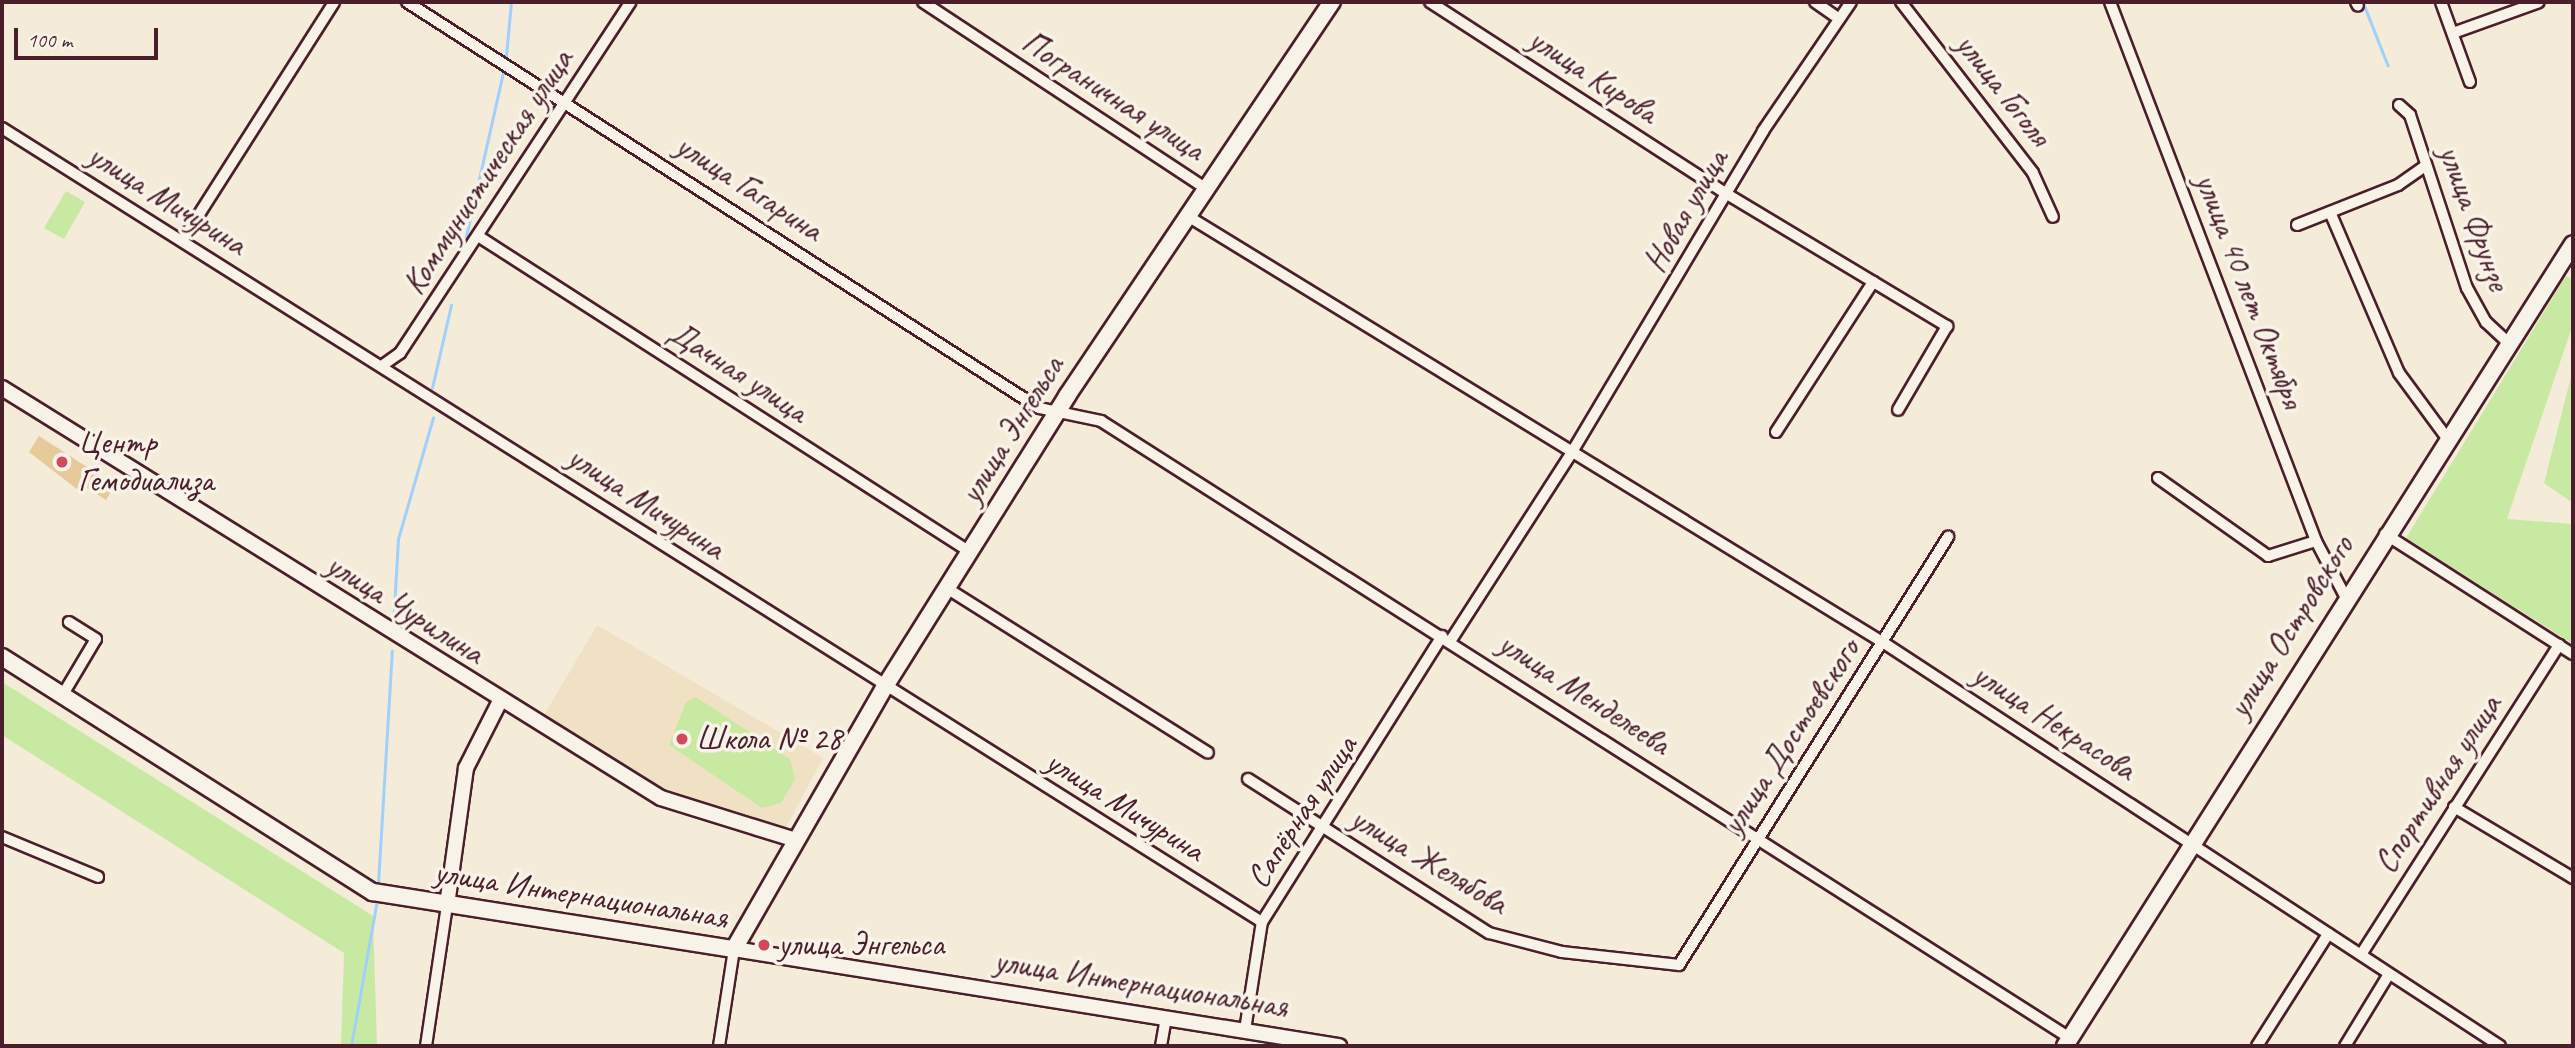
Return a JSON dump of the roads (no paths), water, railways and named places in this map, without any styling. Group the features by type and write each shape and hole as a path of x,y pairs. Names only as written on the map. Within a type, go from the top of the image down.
{"main road":[{"name":"улица Энгельса","path":"734,949 884,688 1204,187 1332,2"},
{"name":"улица Островского","path":"2068,1042 2345,596 2573,244"},
{"name":"улица Интернациональная","path":"2,657 356,885 447,905 734,949"}],"street":[{"path":"182,241 334,2"},
{"name":"улица Гагарина","path":"407,2 567,100 1039,408 1062,409"},
{"name":"Коммунистическая улица","path":"383,365 400,353 631,2"},
{"name":"Пограничная улица","path":"923,2 1204,187"},
{"name":"улица Кирова","path":"1430,2 1727,194 1947,326 1898,410"},
{"path":"1815,2 1836,16"},
{"name":"Новая улица","path":"1572,452 1836,16 1851,2"},
{"name":"улица Гоголя","path":"1901,2 2034,173 2053,217"},
{"name":"улица 40 лет Октября","path":"2110,2 2316,541 2345,596"},
{"path":"2441,2 2470,82"},
{"path":"2453,33 2539,2"},
{"name":"улица Фрунзе","path":"2399,104 2410,115 2468,288 2486,322 2510,344"},
{"name":"улица Мичурина","path":"2,128 383,365 884,688 1262,922"},
{"path":"2297,225 2398,185 2425,166"},
{"path":"2330,212 2399,373 2447,438"},
{"name":"улица Некрасова","path":"1186,215 1884,643 2191,841 2500,1046"},
{"name":"Дачная улица","path":"478,236 970,552"},
{"path":"1776,432 1873,282"},
{"name":"улица Чурилина","path":"2,388 500,701 661,798 796,840"},
{"name":"улица Менделеева","path":"1062,409 1101,421 1447,638 1757,836 2068,1042"},
{"name":"Сапёрная улица","path":"1245,1031 1262,922 1326,829 1447,638 1572,452"},
{"path":"2158,478 2268,556 2316,541"},
{"path":"2385,534 2573,654"},
{"name":"улица Достоевского","path":"1679,965 1757,836 1884,643 1948,537"},
{"path":"948,589 1208,753"},
{"path":"62,696 96,639 69,622"},
{"name":"Спортивная улица","path":"2362,953 2559,645"},
{"path":"426,1046 466,768 500,701"},
{"name":"улица Желябова","path":"1248,779 1489,933 1562,952 1679,965"},
{"path":"2454,807 2573,878"},
{"path":"2,837 98,877"},
{"path":"2257,1046 2328,934"},
{"name":"улица Интернациональная","path":"734,949 1339,1046"},
{"name":"улица Энгельса","path":"719,1046 734,949"},
{"path":"2345,1046 2389,974"},
{"path":"1161,1046 1166,1017"}],"waterway":[{"path":"506,56 511,2"},
{"path":"2363,2 2388,65"},
{"path":"463,250 503,72"},
{"path":"432,388 451,305"},
{"path":"393,626 398,539 433,418"},
{"path":"378,884 392,651"},
{"path":"351,1046 377,900"}],"place":[{"name":"Центр Гемодиализа","path":"62,462"},
{"name":"Школа № 28","path":"682,739"},
{"name":"улица Энгельса","path":"764,945"}]}
